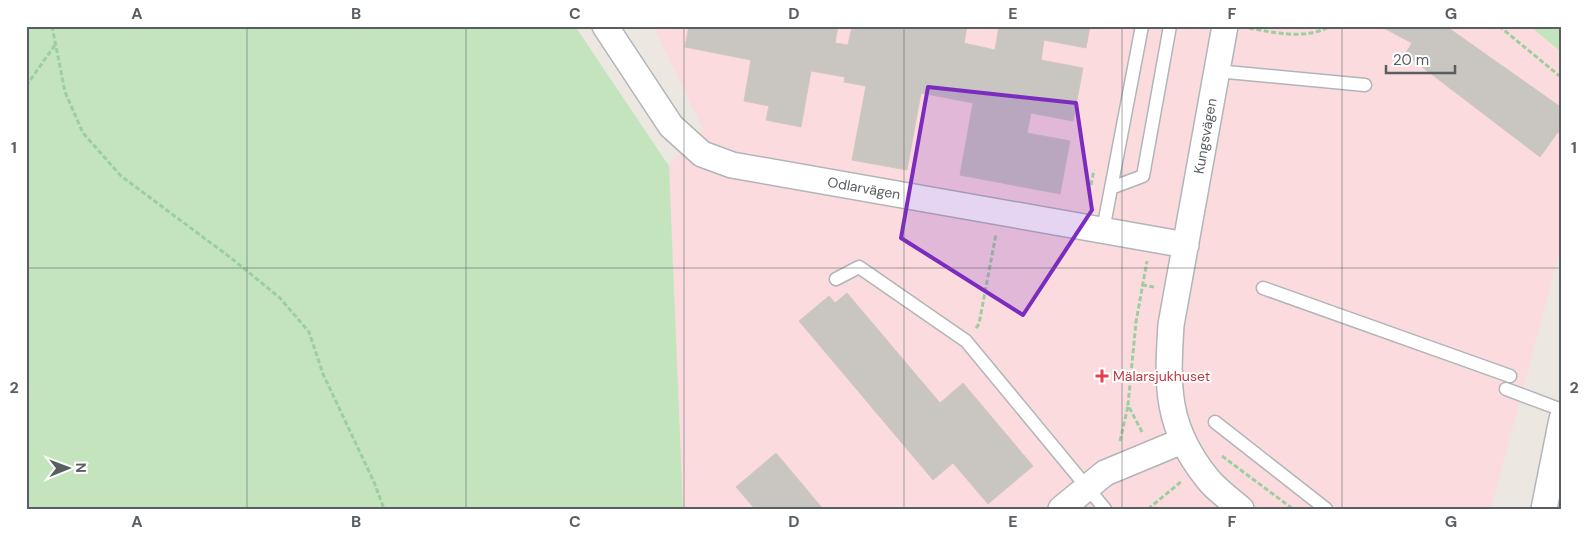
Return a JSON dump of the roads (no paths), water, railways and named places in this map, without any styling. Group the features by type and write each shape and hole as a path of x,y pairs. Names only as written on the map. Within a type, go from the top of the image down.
{"street":[{"name":"Odlarvägen","path":"604,26 671,126 702,154 732,165 1186,245"},
{"name":"Kungsvägen","path":"1224,26 1171,325 1168,372 1174,420 1182,440 1207,479 1241,509"},
{"path":"1544,509 1562,420"},
{"path":"1062,509 1105,473 1182,440"}],"lane":[{"path":"1103,230 1142,26"},
{"path":"1111,188 1143,176 1170,26"},
{"path":"1216,71 1365,85"},
{"path":"836,280 859,267 966,341 1105,509"},
{"path":"1263,288 1508,383 1562,410"},
{"path":"1215,422 1323,508"}],"place":[{"name":"Mälarsjukhuset","path":"1102,376"}]}
